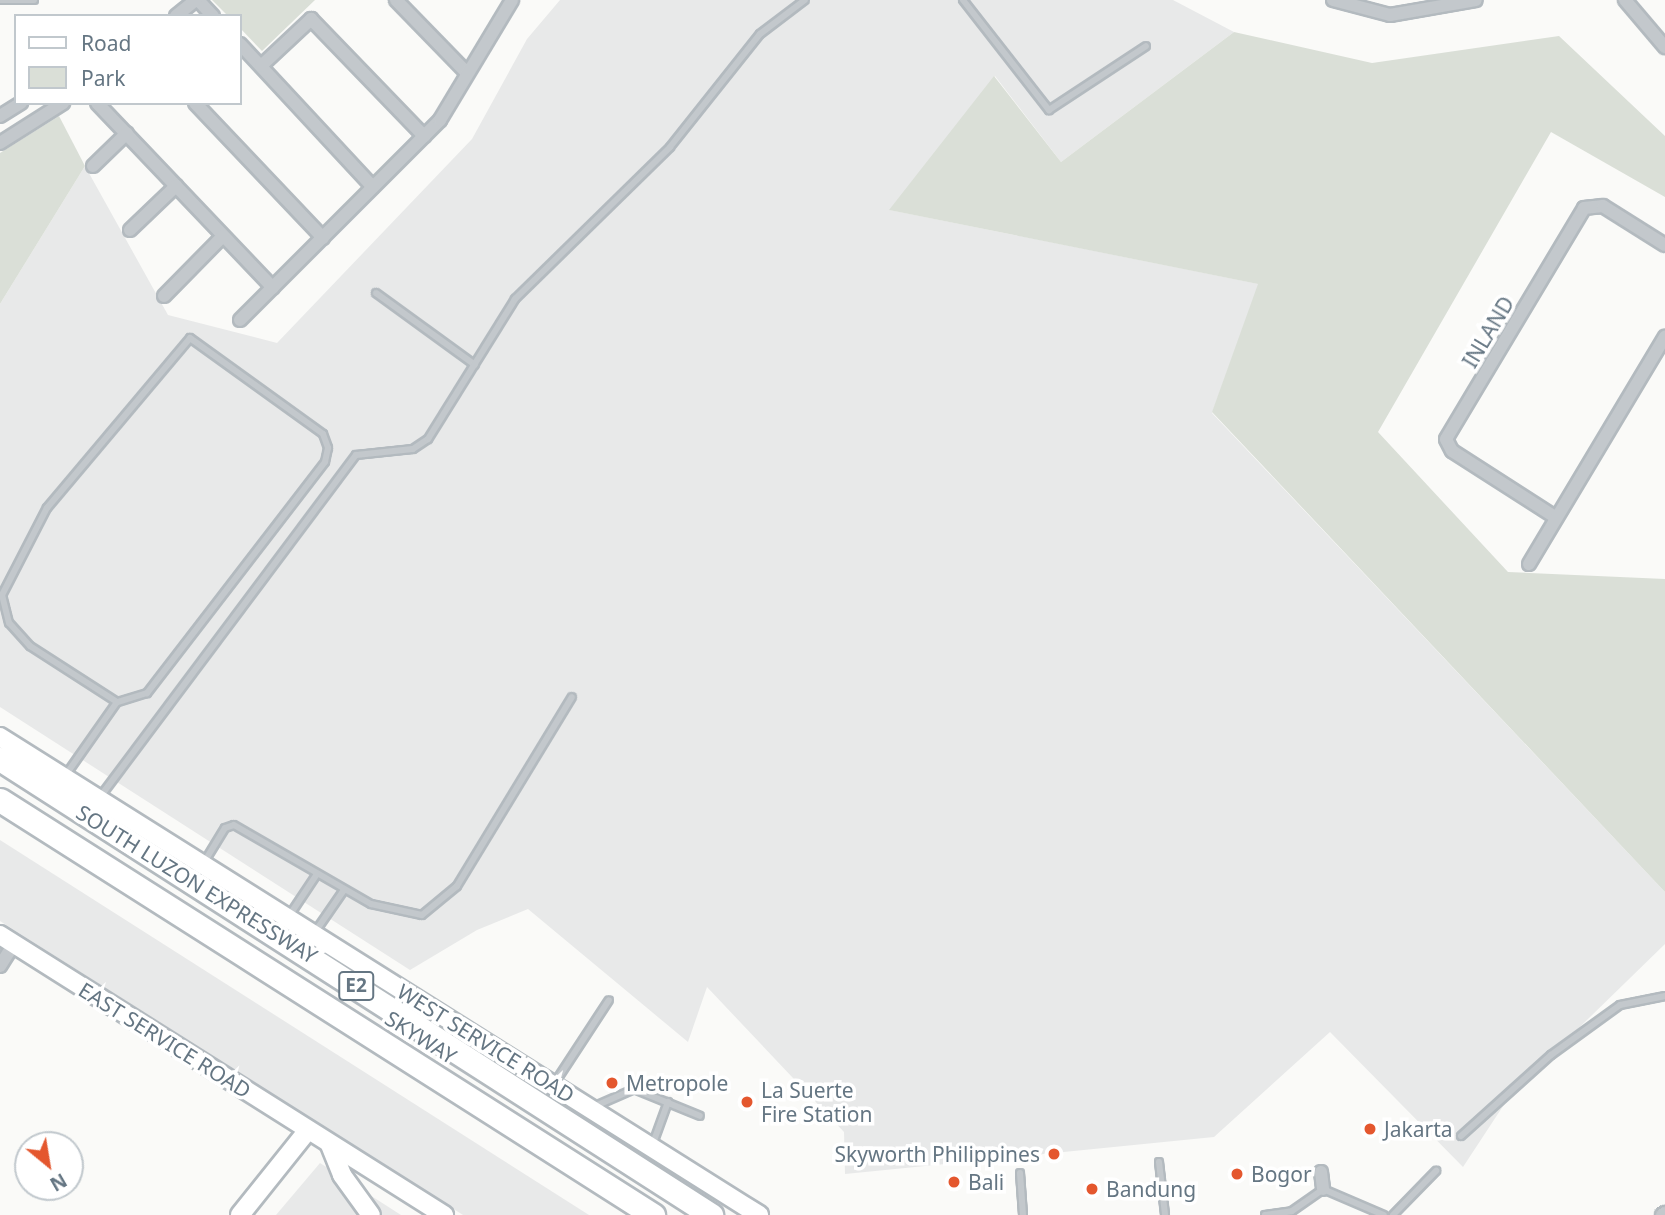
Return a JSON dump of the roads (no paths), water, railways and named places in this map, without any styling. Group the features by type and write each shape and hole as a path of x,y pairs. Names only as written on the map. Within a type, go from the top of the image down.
{"highway":[{"name":"SOUTH LUZON EXPRESSWAY","path":"0,759 710,1215"},
{"name":"SKYWAY","path":"0,769 700,1215"},
{"name":"SKYWAY","path":"0,800 653,1215"},
{"name":"SOUTH LUZON EXPRESSWAY","path":"0,807 645,1215"}],"main road":[{"name":"WEST SERVICE ROAD","path":"0,737 759,1215"},
{"name":"EAST SERVICE ROAD","path":"7,939 444,1215"},
{"path":"240,1215 308,1130"},
{"path":"330,1145 342,1175 371,1215"}],"street":[{"path":"179,14 197,0 211,14"},
{"path":"396,0 466,72"},
{"path":"1333,0 1390,15 1476,0"},
{"path":"1625,0 1665,47"},
{"path":"240,320 424,136 466,72 505,2"},
{"path":"261,66 311,19 424,136"},
{"path":"242,46 373,187"},
{"path":"0,143 60,105"},
{"path":"99,105 273,288"},
{"path":"197,105 323,238"},
{"path":"0,116 16,106 23,128"},
{"path":"93,166 127,133"},
{"path":"130,230 176,186"},
{"name":"INLAND","path":"1555,517 1452,452 1446,439 1584,208 1603,206 1665,246"},
{"path":"164,296 223,236"},
{"path":"1529,564 1665,337"},
{"path":"0,966 7,939"},
{"path":"1321,1172 1323,1189"}],"lane":[{"path":"0,0 34,0"},
{"path":"99,799 356,455 413,449 428,439 515,299 670,147 760,34 805,0"},
{"path":"963,0 1049,110 1146,46"},
{"path":"376,293 475,365"},
{"path":"64,777 117,702 147,693 324,462 328,448 323,434 190,338 47,508 2,594 9,623 30,646 117,702"},
{"path":"203,865 225,828 234,825 344,890 409,916 442,902 572,697"},
{"path":"287,918 317,874"},
{"path":"314,935 344,890"},
{"path":"1461,1136 1551,1055 1620,1005 1665,996"},
{"path":"553,1086 609,1000"},
{"path":"590,1109 634,1088 700,1116"},
{"path":"651,1147 668,1101"},
{"path":"1159,1162 1165,1215"},
{"path":"1393,1215 1436,1171"},
{"path":"1020,1173 1023,1215"},
{"path":"1265,1215 1292,1211 1323,1189 1384,1215"}],"place":[{"name":"Metropole","path":"612,1083"},
{"name":"La Suerte Fire Station","path":"747,1102"},
{"name":"Jakarta","path":"1370,1129"},
{"name":"Skyworth Philippines","path":"1054,1154"},
{"name":"Bogor","path":"1237,1174"},
{"name":"Bali","path":"954,1182"},
{"name":"Bandung","path":"1092,1189"}]}
